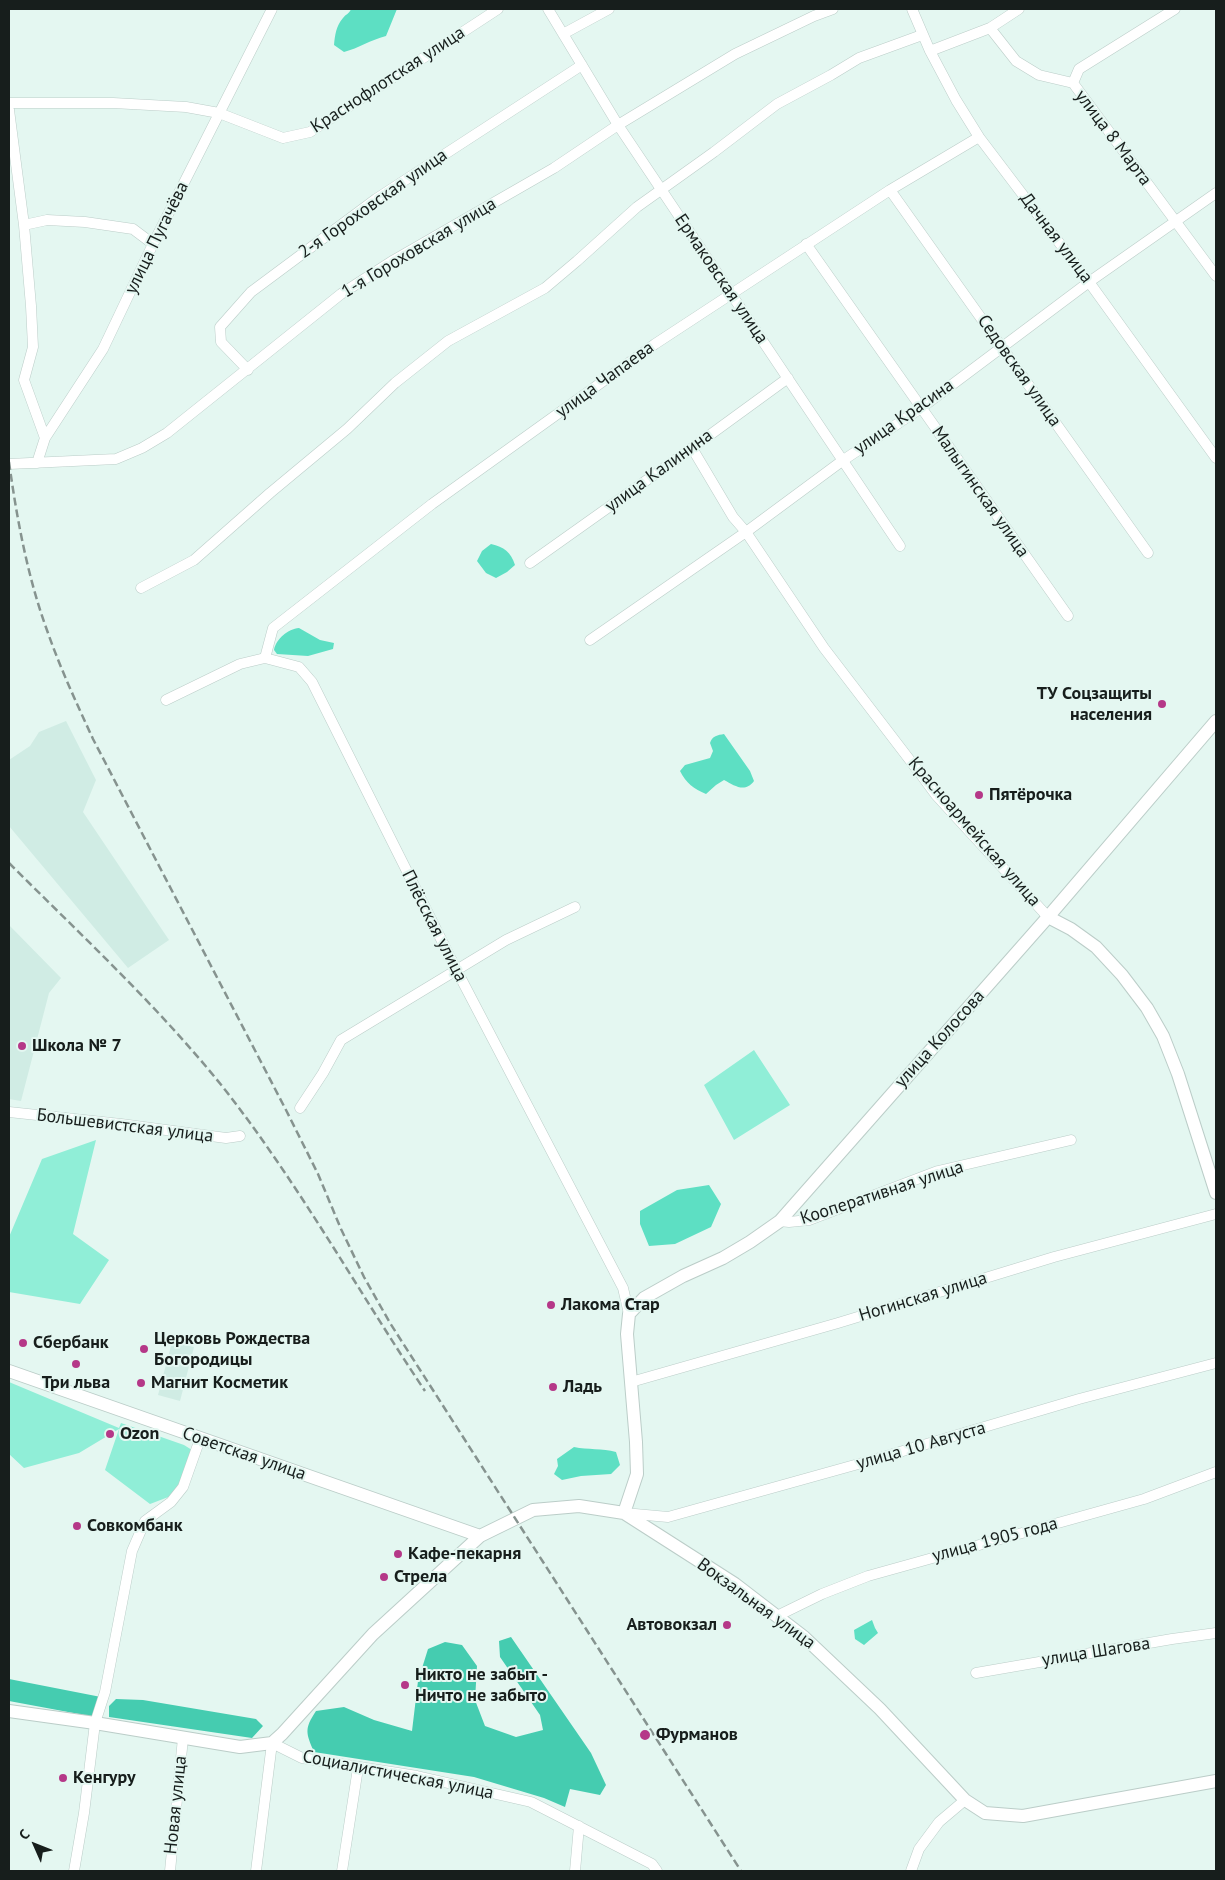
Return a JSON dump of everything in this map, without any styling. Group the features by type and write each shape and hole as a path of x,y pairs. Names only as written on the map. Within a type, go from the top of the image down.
{"main road":[{"name":"улица Колосова","path":"629,1314 644,1298 683,1276 729,1254 780,1221 1048,916 1216,721"},
{"name":"Красноармейская улица","path":"1048,916 1071,929 1096,947 1122,975 1147,1008 1163,1036 1178,1074 1216,1193"},
{"path":"624,1513 637,1474 627,1334 629,1314"},
{"name":"Советская улица","path":"9,1372 480,1536"},
{"name":"Вокзальная улица","path":"272,1743 373,1634 480,1536 533,1510 579,1506 624,1513 735,1584 804,1637 880,1709 965,1800 985,1813 1023,1816 1216,1781"},
{"path":"9,1711 240,1747 272,1743"}],"street":[{"name":"улица Пугачёва","path":"37,463 44,438 103,349 153,244 272,9"},
{"name":"Краснофлотская улица","path":"9,103 113,103 186,107 219,113 283,138 310,132 498,9"},
{"name":"Ермаковская улица","path":"548,9 618,125 900,546"},
{"path":"563,34 609,9"},
{"name":"1-я Гороховская улица","path":"9,464 116,459 142,448 166,433 248,370 341,294 394,260 554,168 618,125 735,54 814,16 833,9"},
{"name":"Дачная улица","path":"912,9 930,51 956,100 979,137 1089,282 1216,458"},
{"path":"930,51 990,28 1020,9"},
{"path":"1073,84 1079,69 1175,9"},
{"name":"улица 8 Марта","path":"990,28 1016,61 1038,75 1073,84 1216,276"},
{"path":"141,588 194,560 347,429 402,377 448,341 545,288 637,207 777,104 831,76 859,58 922,35"},
{"name":"2-я Гороховская улица","path":"248,370 221,342 220,327 251,292 376,199 582,65"},
{"path":"9,110 24,225 33,347 24,380 44,438"},
{"name":"улица Чапаева","path":"265,658 273,628 432,504 647,350 730,294 890,190 979,137"},
{"name":"Седовская улица","path":"890,190 1148,553"},
{"name":"улица Красина","path":"590,640 746,532 842,461 921,408 1089,282 1216,193"},
{"path":"24,225 47,220 85,222 133,228 153,244"},
{"name":"Малыгинская улица","path":"806,244 1068,616"},
{"name":"улица Калинина","path":"530,563 788,378"},
{"name":"Красноармейская улица","path":"692,448 733,517 746,532 824,648 936,795 1048,916"},
{"name":"Плёсская улица","path":"166,700 240,664 265,658 298,667 312,682 456,970 623,1288 629,1314"},
{"path":"300,1108 323,1073 341,1040 506,940 575,907"},
{"name":"Большевистская улица","path":"9,1112 226,1138 240,1136"},
{"name":"Кооперативная улица","path":"780,1221 809,1220 938,1171 1071,1140"},
{"name":"Ногинская улица","path":"631,1382 847,1320 1054,1257 1216,1214"},
{"name":"улица 10 Августа","path":"624,1513 668,1517 869,1461 1080,1399 1216,1363"},
{"path":"74,1871 84,1812 95,1723 105,1692 132,1551 145,1521 171,1502 183,1487 200,1439"},
{"name":"улица 1905 года","path":"777,1616 822,1594 868,1576 1144,1499 1216,1472"},
{"name":"улица Шагова","path":"976,1673 1030,1662 1216,1633"},
{"name":"Новая улица","path":"170,1871 183,1738"},
{"path":"256,1871 272,1743"},
{"name":"Социалистическая улица","path":"272,1743 302,1758 417,1776 531,1802 652,1864 657,1871"},
{"path":"342,1871 358,1768"},
{"path":"911,1871 919,1849 939,1822 965,1800"},
{"path":"575,1871 578,1826"}],"shaded area":[{"path":"351,9 397,9 386,36 344,52 334,45 336,31 343,18"},
{"path":"491,544 506,551 515,565 496,578 486,573 477,561 482,551"},
{"path":"299,628 320,640 334,643 333,649 308,656 277,654 274,650 280,638 291,630"},
{"path":"66,721 96,780 83,812 169,940 128,968 9,826 9,760 30,746 39,732"},
{"path":"724,734 750,771 754,781 751,785 743,788 724,780 706,794 691,785 680,771 685,765 710,758 713,751 710,743 712,739"},
{"name":"Школа № 7","path":"9,925 61,978 49,993 21,1101 9,1099"},
{"path":"754,1050 790,1105 734,1140 704,1085"},
{"path":"96,1140 73,1234 109,1260 80,1304 9,1292 9,1237 42,1159"},
{"path":"709,1185 721,1204 711,1227 675,1244 649,1246 640,1224 640,1211 677,1190"},
{"path":"172,1342 194,1347 180,1401 158,1395"},
{"path":"9,1382 119,1428 121,1423 184,1445 192,1450 182,1479 171,1496 150,1504 105,1470 119,1429 79,1453 24,1468 9,1454"},
{"path":"574,1447 616,1452 620,1465 611,1474 581,1476 562,1480 554,1474 558,1466 557,1459"},
{"path":"872,1620 878,1633 864,1645 855,1639 854,1630"},
{"path":"511,1637 591,1753 606,1785 600,1795 570,1789 565,1807 544,1798 474,1777 314,1752 309,1740 308,1727 316,1711 344,1707 374,1720 412,1731 418,1681 428,1649 445,1642 462,1645 477,1666 475,1700 485,1726 516,1737 543,1730 540,1715 500,1657 499,1641"},
{"path":"9,1679 101,1697 95,1717 9,1701"},
{"path":"116,1699 143,1700 256,1719 263,1726 252,1738 109,1717 109,1706"}],"railway":[{"path":"9,462 29,570 41,613 69,687 93,739 286,1110 318,1174 364,1277 390,1323 741,1871"},
{"path":"9,863 148,1002 226,1091 304,1201 425,1391"}],"place":[{"name":"ТУ Соцзащиты населения","path":"1162,704"},
{"name":"Пятёрочка","path":"979,795"},
{"name":"Школа № 7","path":"22,1046"},
{"name":"Лакома Стар","path":"551,1305"},
{"name":"Сбербанк","path":"23,1343"},
{"name":"Церковь Рождества Богородицы","path":"144,1349"},
{"name":"Три льва","path":"76,1364"},
{"name":"Магнит Косметик","path":"141,1383"},
{"name":"Ладь","path":"553,1387"},
{"name":"Ozon","path":"110,1434"},
{"name":"Совкомбанк","path":"77,1526"},
{"name":"Кафе-пекарня","path":"398,1554"},
{"name":"Стрела","path":"384,1577"},
{"name":"Автовокзал","path":"727,1625"},
{"name":"Никто не забыт - Ничто не забыто","path":"405,1685"},
{"name":"Фурманов","path":"645,1735"},
{"name":"Кенгуру","path":"63,1778"}]}
